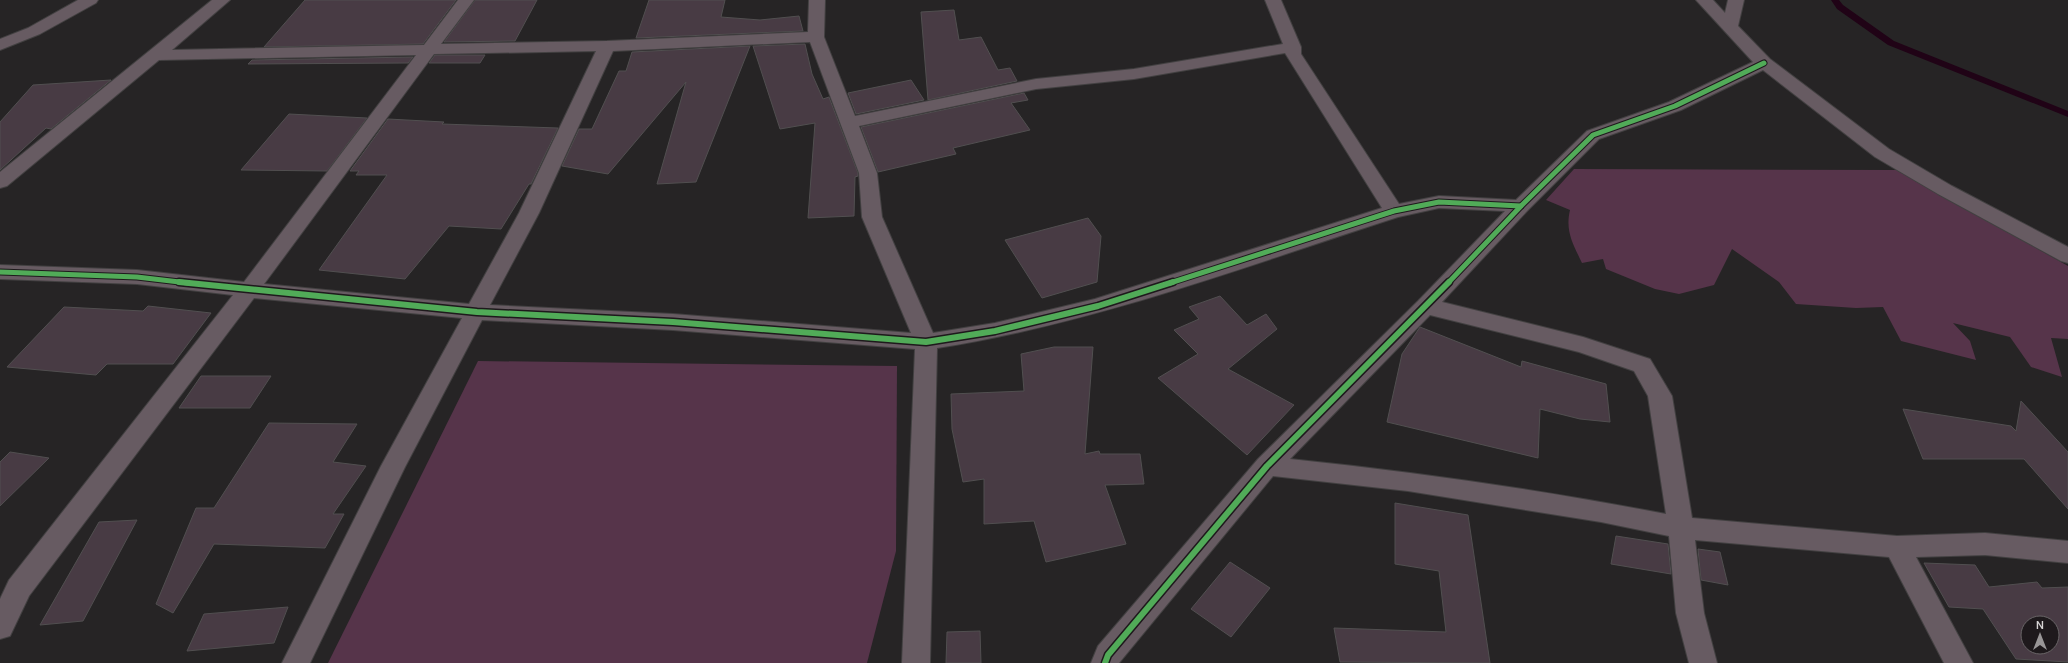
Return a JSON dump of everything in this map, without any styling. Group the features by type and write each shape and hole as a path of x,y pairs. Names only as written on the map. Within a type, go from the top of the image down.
{"street":[{"path":"0,44 34,32 90,0"},
{"path":"0,182 222,0"},
{"path":"0,627 19,588 249,290 466,0"},
{"path":"817,0 816,37 868,173 872,218 926,342 916,663"},
{"path":"1272,0 1293,47 1293,54 1394,212"},
{"path":"1704,0 1764,63 1882,153 1945,190 2068,256"},
{"path":"1730,26 1736,0"},
{"path":"156,55 607,46 816,37"},
{"path":"296,663 393,466 529,213 607,46"},
{"path":"850,123 1036,84 1134,74 1293,47"},
{"path":"1105,663 1108,655 1267,466 1426,306 1521,206 1593,136 1675,106 1764,63"},
{"path":"0,272 137,277 249,290 477,312 674,322 926,342 995,331 1098,306 1394,212 1439,202 1521,206"},
{"path":"1426,306 1583,345 1642,365 1660,396 1681,528 1690,613 1703,663"},
{"path":"1267,466 1408,481 1601,512 1681,528 1897,547 1985,544 2068,552"},
{"path":"1897,547 1959,663"}],"shaded area":[{"path":"1574,169 1898,170 2068,266 2068,339 2051,338 2062,377 2031,367 2010,337 1953,323 1970,341 1976,360 1901,341 1883,307 1856,308 1796,304 1779,282 1732,249 1714,285 1679,294 1655,289 1606,269 1603,259 1582,263 1569,231 1568,224 1570,210 1546,200"},
{"path":"478,361 897,366 896,551 867,663 328,663"}],"building":[{"path":"305,0 456,0 423,44 264,47"},
{"path":"475,0 537,0 515,41 444,42"},
{"path":"649,0 725,0 721,17 760,20 799,16 803,31 636,38"},
{"path":"954,10 959,40 981,37 998,70 1010,68 1017,81 928,100 921,12"},
{"path":"805,44 812,74 823,99 829,97 858,173 858,176 855,177 854,216 808,218 815,123 780,129 753,46"},
{"path":"750,46 696,182 657,184 686,82 608,174 562,166 579,129 592,129 619,71 626,71 632,52"},
{"path":"435,55 485,55 480,63 429,63"},
{"path":"413,57 408,63 248,64 252,60"},
{"path":"111,80 51,129 46,128 0,170 0,122 33,85"},
{"path":"911,80 924,100 856,114 848,93"},
{"path":"1024,93 1028,100 1011,103 1030,130 953,148 956,154 878,172 861,127"},
{"path":"289,114 367,118 327,171 241,170"},
{"path":"388,119 444,122 442,124 558,128 531,184 529,184 501,229 449,226 405,279 319,270 387,175 356,175 359,171 350,171"},
{"path":"1088,218 1101,236 1097,282 1042,298 1005,240"},
{"path":"1220,296 1247,325 1266,314 1277,329 1228,369 1294,405 1247,455 1158,378 1198,354 1174,330 1199,319 1189,307"},
{"path":"148,306 211,313 173,364 107,364 96,375 7,367 64,307 143,311"},
{"path":"1420,327 1521,367 1522,361 1606,384 1610,422 1580,419 1540,409 1538,458 1387,422 1402,354"},
{"path":"1054,347 1093,347 1085,454 1099,451 1100,454 1140,454 1144,484 1105,485 1126,544 1046,562 1034,521 984,524 984,479 963,482 952,429 951,394 1024,391 1021,354"},
{"path":"201,376 271,376 250,408 179,408"},
{"path":"2021,401 2068,452 2068,509 2024,459 1923,459 1903,409 2011,426 2016,431"},
{"path":"269,423 357,424 333,462 366,466 333,514 344,514 325,548 214,544 173,613 156,604 196,508 214,508"},
{"path":"10,452 49,458 0,506 0,462"},
{"path":"1395,503 1468,515 1490,663 1340,662 1334,628 1446,632 1439,571 1395,564"},
{"path":"137,520 83,621 40,625 99,522"},
{"path":"1616,536 1668,544 1671,574 1611,564"},
{"path":"1698,549 1720,552 1728,585 1701,580"},
{"path":"1230,562 1270,588 1231,637 1191,609"},
{"path":"1924,563 1975,565 1989,587 2037,582 2042,588 2068,587 2068,662 2016,659 1983,609 1949,607"},
{"path":"288,607 274,643 187,651 204,614"},
{"path":"980,631 981,663 946,663 947,632"}],"waterway":[{"path":"1835,0 1840,7 1891,43 2068,114"}],"cycle path":[{"path":"1105,663 1108,655 1267,466 1426,306 1521,206 1593,135 1675,106 1764,63"},
{"path":"0,272 137,277 249,290 477,312 673,322 926,342 995,331 1098,306 1394,211 1439,202 1521,206"}]}
